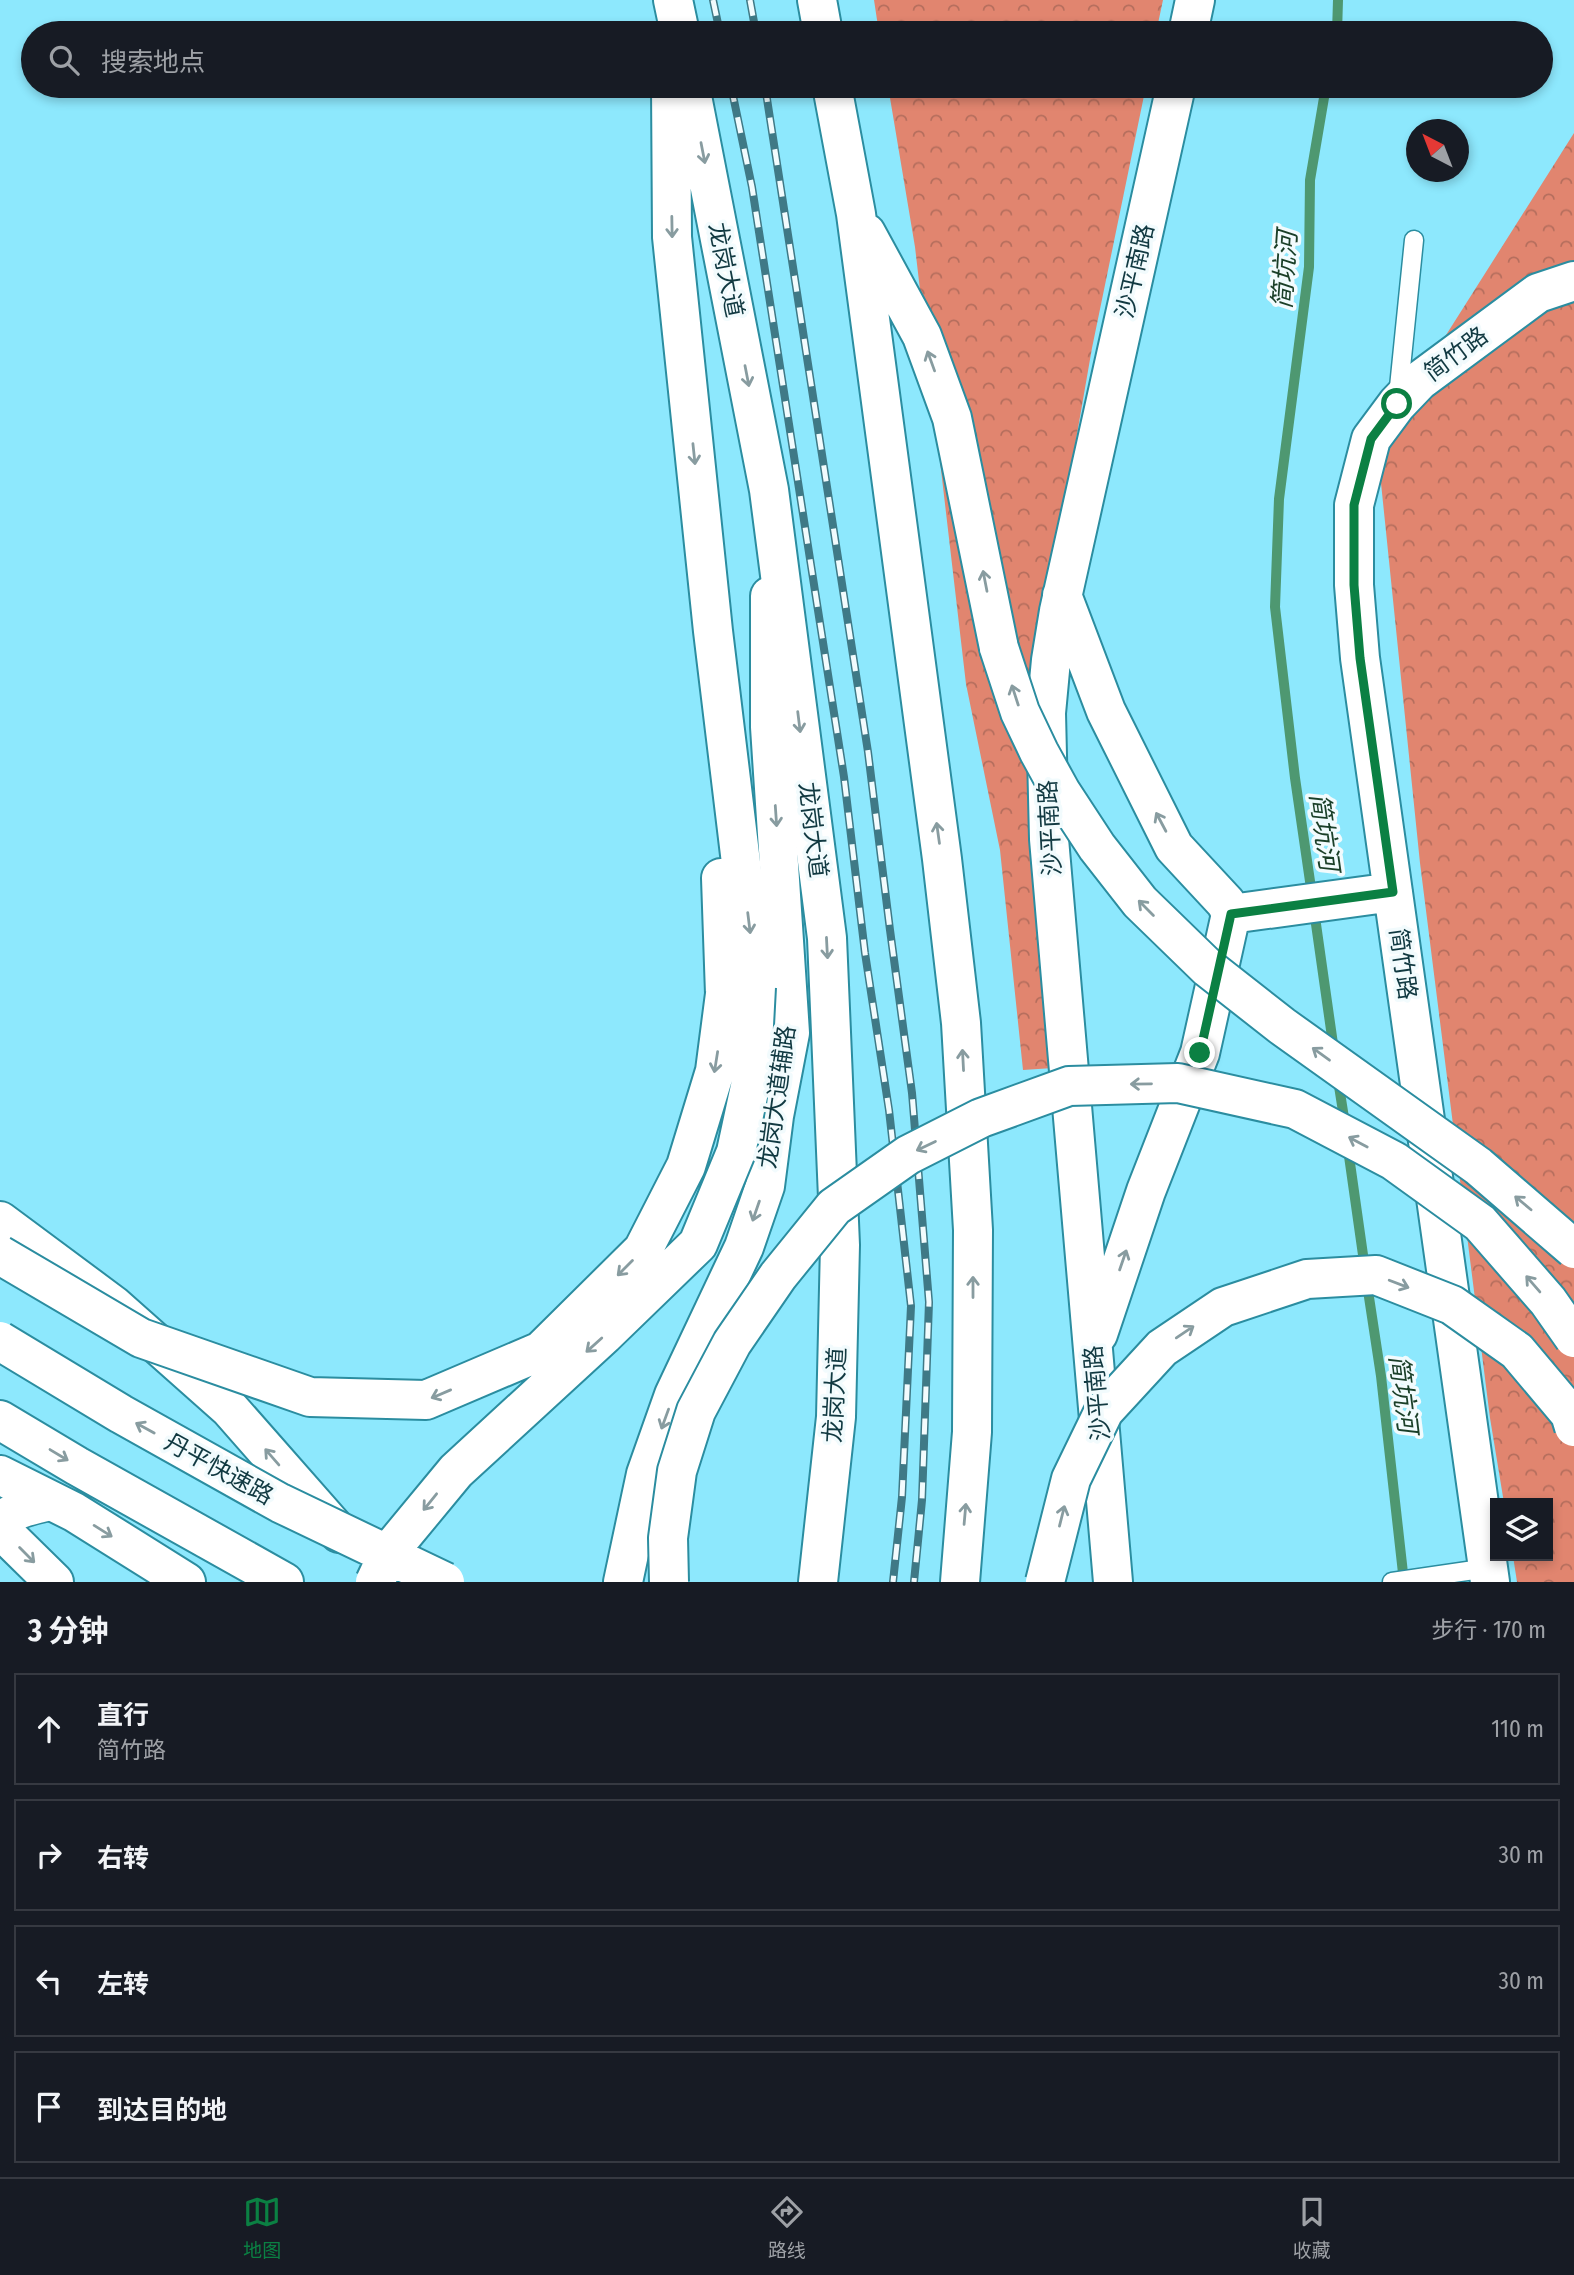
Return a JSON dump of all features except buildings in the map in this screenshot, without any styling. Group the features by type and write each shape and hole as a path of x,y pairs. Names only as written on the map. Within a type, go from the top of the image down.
{"main road":[{"path":"671,21 672,0"},
{"path":"672,0 677,21"},
{"path":"817,0 821,21"},
{"path":"1191,21 1195,0"},
{"path":"375,1582 389,1552 456,1471 698,1244 737,1152 751,1082 741,991 712,631 672,237 671,98"},
{"name":"龙岗大道","path":"692,98 771,503 827,938 840,1258 836,1417 818,1582"},
{"path":"834,98 856,214 961,1023 973,1230 972,1432 960,1582"},
{"name":"沙平南路","path":"1113,1582 1055,910 1046,780 1046,713 1051,660 1062,595 1173,98"},
{"path":"856,214 922,336 952,418 999,648 1020,712 1039,752 1097,847 1140,902 1208,968 1282,1026 1478,1166 1574,1249"},
{"name":"简竹路","path":"1481,1574 1379,894 1354,585 1354,505 1371,439 1397,404 1419,381 1538,293 1574,281"},
{"name":"龙岗大道辅路","path":"623,1582 646,1474 674,1395 744,1247 765,1186 774,1115 790,1033 770,727 771,503"},
{"path":"1062,595 1106,711 1174,847 1238,914"},
{"path":"1238,914 1379,894"},
{"path":"1093,1348 1146,1191 1200,1053 1238,914"},
{"path":"0,1255 141,1338 310,1397 426,1400 541,1351 643,1250 686,1166 741,991"},
{"path":"669,1582 668,1538 677,1471 696,1411 732,1343 778,1276 834,1207 908,1155 981,1118 1069,1086 1178,1083 1295,1109 1394,1161 1480,1223 1548,1301 1574,1338"},
{"path":"0,1222 113,1305 229,1408 383,1582"},
{"path":"1045,1582 1071,1479 1104,1411 1162,1348 1223,1307 1307,1279 1377,1275 1452,1305 1517,1351 1570,1414 1574,1427"},
{"name":"丹平快速路","path":"0,1341 121,1414 280,1503 445,1582"},
{"path":"0,1420 284,1582"},
{"path":"0,1475 74,1512 186,1582"},
{"path":"0,1529 54,1582"}],"street":[{"path":"0,1522 24,1507 52,1502"}],"lane":[{"path":"1397,404 1414,240"},
{"path":"1392,1582 1481,1574"}],"green space":[{"path":"874,0 1163,0 1159,21 877,21"},
{"path":"890,98 1144,98 1092,348 1062,520 1053,1068 1023,1070 1000,850 966,684 915,247"},
{"path":"1574,133 1574,1582 1517,1582 1514,1561 1553,1561 1553,1498 1503,1498 1490,1418 1420,863 1377,444"}],"waterway":[{"name":"简坑河","path":"1337,21 1338,0"},
{"name":"简坑河","path":"1312,895 1275,607 1279,499 1309,267 1310,180 1324,98"},
{"name":"简坑河","path":"1314,910 1334,1051"},
{"name":"简坑河","path":"1338,1080 1345,1124"},
{"name":"简坑河","path":"1348,1149 1365,1269"},
{"name":"简坑河","path":"1367,1284 1381,1376 1404,1582"}],"railway":[{"path":"713,0 717,21"},
{"path":"750,0 754,21"},
{"path":"733,98 752,187 844,777 865,953 889,1110 911,1306 902,1497 893,1582"},
{"path":"767,98 868,752 912,1093 929,1302 922,1500 914,1582"}],"route":[{"path":"1200,1053 1231,914 1393,892 1360,658 1354,585 1354,505 1371,439 1397,404"}]}
